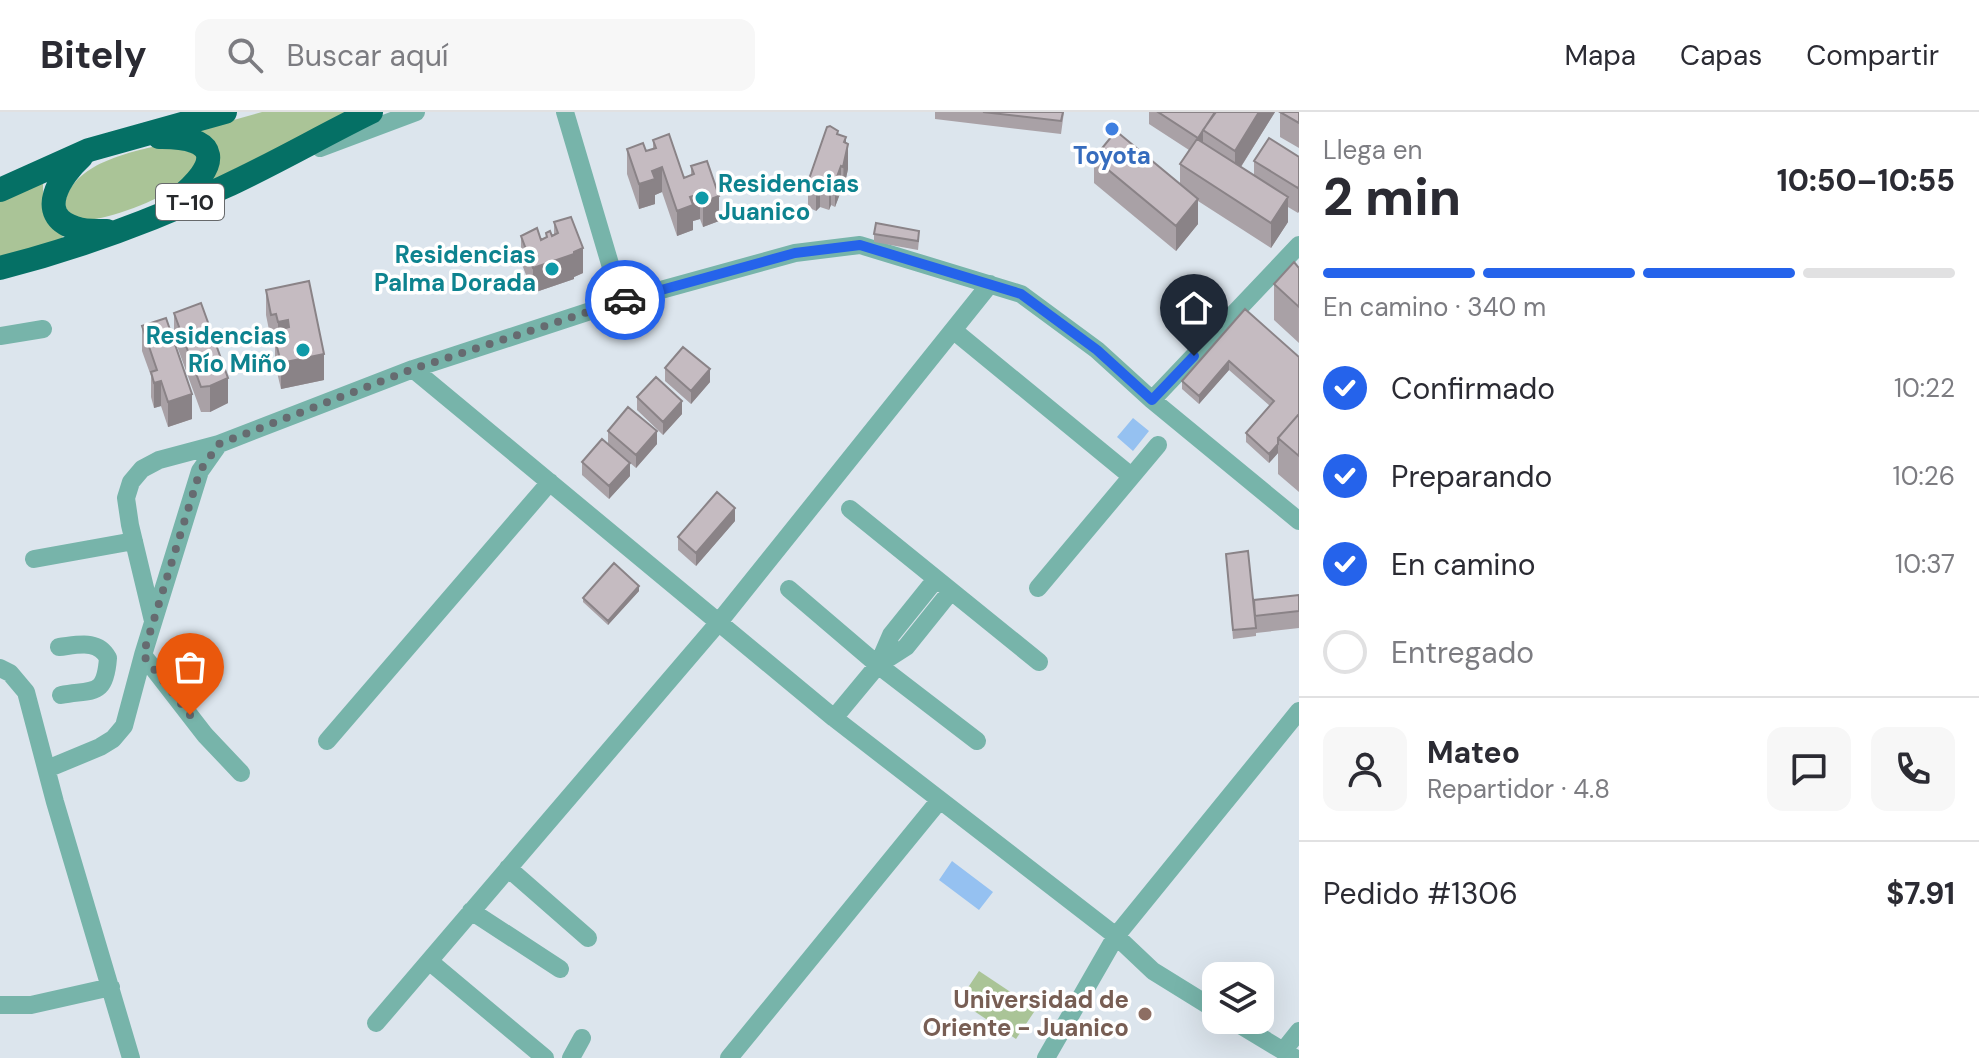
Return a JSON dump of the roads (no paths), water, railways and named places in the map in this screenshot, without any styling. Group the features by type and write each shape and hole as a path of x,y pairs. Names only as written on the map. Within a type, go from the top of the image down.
{"highway":[{"path":"0,190 89,150 225,112"},
{"name":"T-10","path":"0,268 47,256 152,218 225,187 371,112"},
{"path":"131,138 190,138 208,153 208,166 195,184 152,218"},
{"path":"89,150 59,181 53,200 55,209 59,217 76,229 119,231"}],"street":[{"path":"279,160 314,151 416,112"},
{"path":"565,112 621,301"},
{"path":"153,621 126,498 131,482 142,469 159,460 219,444 413,369 621,301 795,253 860,245 1021,294 1097,350 1152,400 1299,521"},
{"path":"1152,400 1299,245"},
{"path":"376,1023 719,622 990,284"},
{"path":"0,336 43,329"},
{"path":"953,330 1131,476"},
{"path":"413,369 834,718 1116,936 1153,971 1202,1001"},
{"path":"47,769 100,747 113,739 124,726 141,660 200,471 219,444"},
{"path":"1038,588 1158,445"},
{"path":"327,741 550,482"},
{"path":"850,509 1039,662"},
{"path":"34,559 134,541"},
{"path":"834,718 878,665 891,635 936,579"},
{"path":"789,589 878,665 977,741"},
{"path":"878,665 906,647 951,591"},
{"path":"59,647 97,646 108,658 106,680 97,689 61,695"},
{"path":"107,669 141,660"},
{"path":"141,660 241,773"},
{"path":"0,668 10,673 26,692 131,1058"},
{"path":"1046,1058 1116,936 1299,711"},
{"path":"729,1058 939,801"},
{"path":"508,868 588,938"},
{"path":"471,911 560,969"},
{"path":"429,961 545,1058"},
{"path":"0,1005 31,1005 111,987"},
{"path":"1255,1034 1289,1055 1299,1031"},
{"path":"571,1058 582,1038"}],"water":[{"path":"1133,418 1149,431 1133,451 1117,437"},
{"path":"952,861 993,892 979,910 939,880"}],"place":[{"name":"Toyota","path":"1112,129"},
{"name":"Residencias Juanico","path":"702,198"},
{"name":"Residencias Palma Dorada","path":"552,269"},
{"name":"Residencias Río Miño","path":"303,350"},
{"name":"Universidad de Oriente - Juanico","path":"1145,1014"}]}
